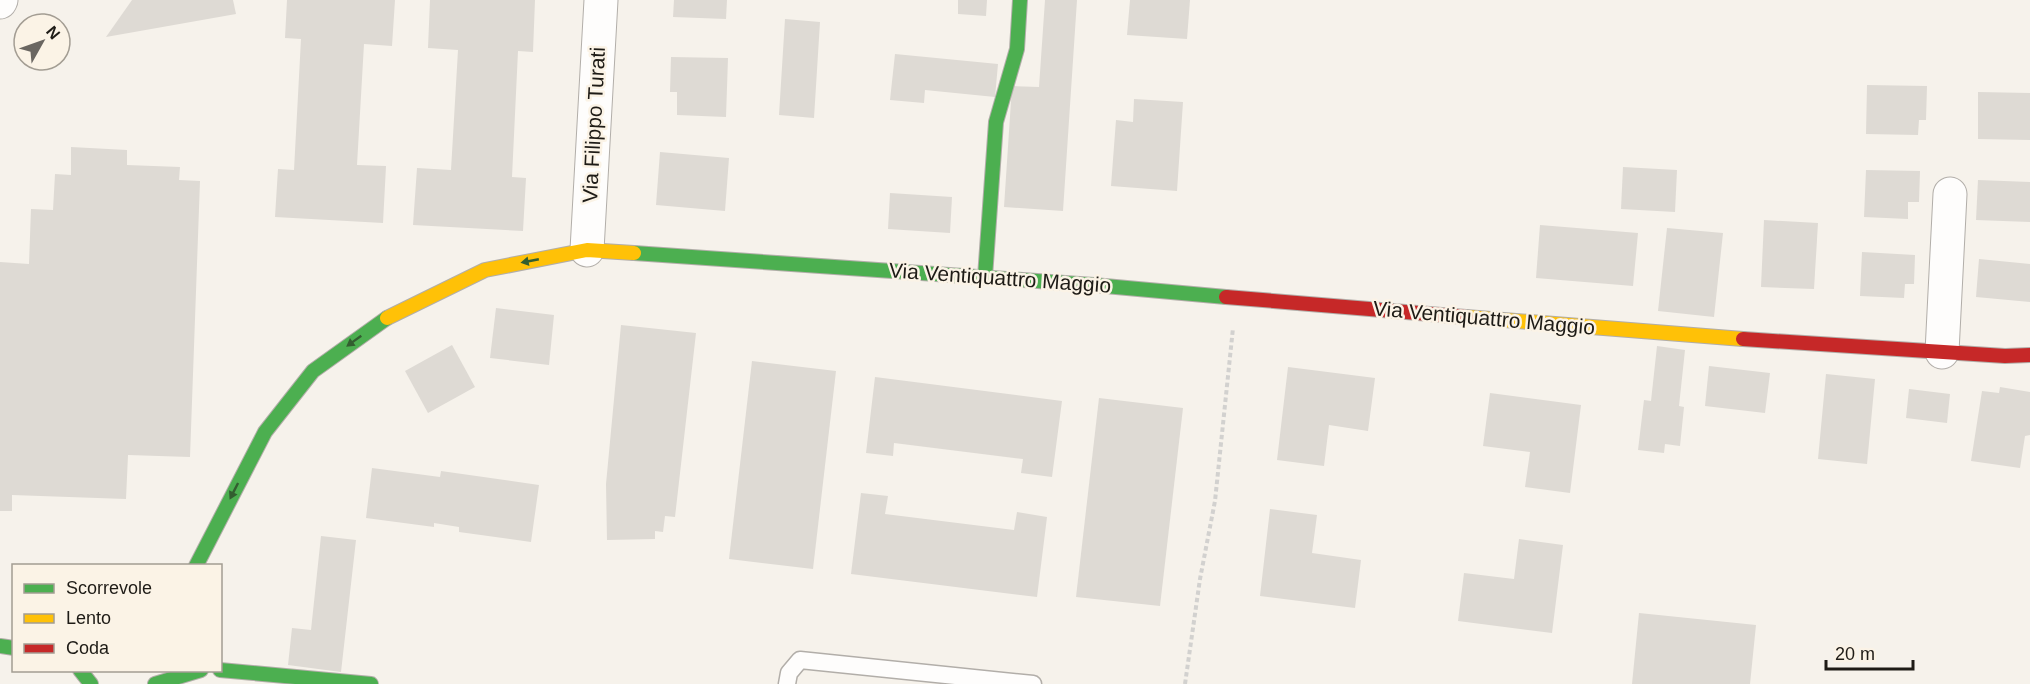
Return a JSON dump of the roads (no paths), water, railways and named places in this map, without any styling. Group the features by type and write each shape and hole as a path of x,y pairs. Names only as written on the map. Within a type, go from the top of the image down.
{"main road":[{"path":"985,277 996,122 1017,49 1020,0"},
{"name":"Via Ventiquattro Maggio","path":"197,564 265,432 313,371 392,314 486,270 587,250 985,277 1786,342 2005,356 2030,355"},
{"path":"222,670 371,684"},
{"path":"82,672 91,684"},
{"path":"155,684 194,672"}],"street":[{"name":"Via Filippo Turati","path":"587,250 601,0"},
{"path":"1942,352 1950,194"}],"lane":[{"path":"788,684 789,672 800,660 1033,684"}]}
